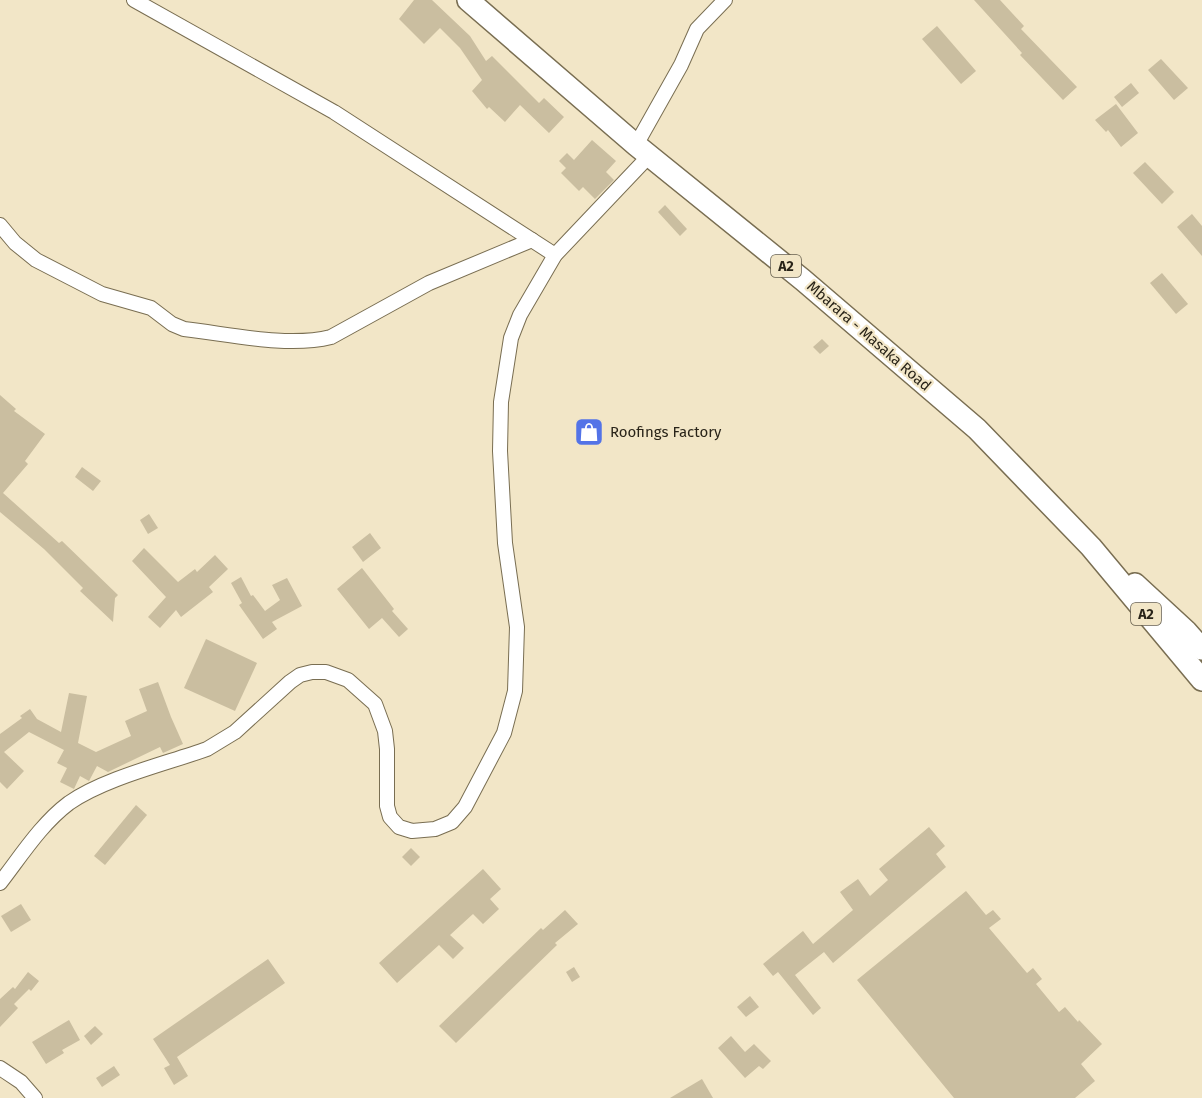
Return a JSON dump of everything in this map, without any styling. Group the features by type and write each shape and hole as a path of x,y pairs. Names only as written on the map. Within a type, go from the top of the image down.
{"highway":[{"name":"Mbarara - Masaka Road","path":"468,0 642,151 803,280 977,429 1091,547 1202,680"},
{"name":"Mbarara - Masaka Road","path":"1091,547 1179,624 1202,649"}],"street":[{"path":"134,0 334,112 555,255"},
{"path":"0,883 40,832 68,804 107,783 207,749 221,742 236,732 290,682 300,675 312,672 326,672 348,680 375,704 385,731 387,807 390,817 399,827 412,831 435,830 452,822 465,807 504,733 515,691 517,627 505,543 500,451 501,402 511,338 520,315 555,255 642,151 697,29 725,0"},
{"path":"0,225 15,243 36,260 102,294 151,308 172,324 184,329 293,342 315,341 331,337 429,283 532,240"},
{"path":"0,1068 21,1082 35,1098"}],"building":[{"path":"414,0 432,0 470,36 486,61 492,56 539,103 544,98 564,117 549,133 520,105 505,122 489,107 487,109 472,91 482,80 460,48 440,28 424,44 399,19"},
{"path":"974,0 1000,0 1024,26 1021,29 1077,87 1063,100 1020,55 1022,53"},
{"path":"937,26 976,71 961,84 922,39"},
{"path":"1161,59 1188,88 1174,100 1148,70"},
{"path":"1131,83 1139,93 1122,107 1114,97"},
{"path":"1116,104 1138,133 1121,147 1108,130 1106,132 1095,120"},
{"path":"592,140 616,161 606,172 614,180 595,199 583,187 579,191 561,173 566,168 559,161 567,153 574,160"},
{"path":"1145,162 1174,192 1162,204 1133,173"},
{"path":"665,205 687,229 680,236 658,212"},
{"path":"1192,214 1202,226 1202,256 1177,227"},
{"path":"1162,273 1188,304 1176,314 1150,283"},
{"path":"822,339 829,346 820,354 813,347"},
{"path":"0,395 16,409 14,411 45,434 25,461 28,464 3,493 59,543 62,541 118,595 115,598 113,622 80,591 83,588 44,549 0,512"},
{"path":"82,467 101,481 93,491 75,477"},
{"path":"149,514 158,528 148,534 140,520"},
{"path":"370,533 381,548 363,562 352,547"},
{"path":"144,548 178,582 195,569 197,572 215,555 228,569 209,587 213,592 181,617 176,610 160,628 148,617 166,597 132,561"},
{"path":"362,568 394,609 392,611 408,629 399,637 382,618 369,629 337,589"},
{"path":"241,577 251,596 253,595 265,611 280,600 272,585 287,578 302,606 272,622 277,629 263,639 239,605 242,603 231,583"},
{"path":"206,639 257,663 235,711 184,688"},
{"path":"158,682 183,744 163,753 160,747 108,772 97,766 89,781 80,776 74,789 60,782 67,768 57,763 64,750 29,732 4,752 24,771 7,789 0,782 0,734 30,709 37,719 61,732 69,693 87,696 78,743 96,752 131,736 125,721 147,711 139,689"},
{"path":"136,805 147,815 105,865 94,856"},
{"path":"929,827 945,846 936,854 946,867 833,963 824,952 795,975 821,1008 813,1015 778,972 773,976 763,964 803,931 813,944 853,910 840,892 858,879 870,896 888,880 879,869"},
{"path":"411,848 420,857 411,866 402,857"},
{"path":"483,869 501,889 490,899 499,909 483,924 473,914 450,935 464,948 453,959 439,945 397,983 379,963"},
{"path":"966,891 986,915 993,910 1001,919 989,928 1027,973 1033,968 1042,979 1036,984 1059,1012 1065,1007 1102,1044 1081,1064 1095,1081 1075,1098 954,1098 857,980"},
{"path":"21,904 31,920 11,932 1,916"},
{"path":"565,910 578,924 555,943 557,945 456,1043 439,1026 541,928 543,930"},
{"path":"268,959 285,983 177,1057 188,1076 174,1085 164,1068 170,1065 153,1039"},
{"path":"574,967 580,977 572,982 566,972"},
{"path":"28,972 39,981 31,991 29,989 14,1004 18,1008 0,1027 0,999 13,987 15,989"},
{"path":"750,996 759,1007 746,1017 737,1007"},
{"path":"69,1020 80,1040 62,1050 64,1053 46,1064 32,1042"},
{"path":"95,1026 103,1034 91,1045 84,1036"},
{"path":"731,1036 745,1052 754,1044 771,1061 763,1069 759,1066 745,1078 718,1048"},
{"path":"114,1066 120,1075 102,1087 96,1078"},
{"path":"702,1079 713,1098 670,1098"}],"place":[{"name":"Roofings Factory","path":"589,432"}]}
